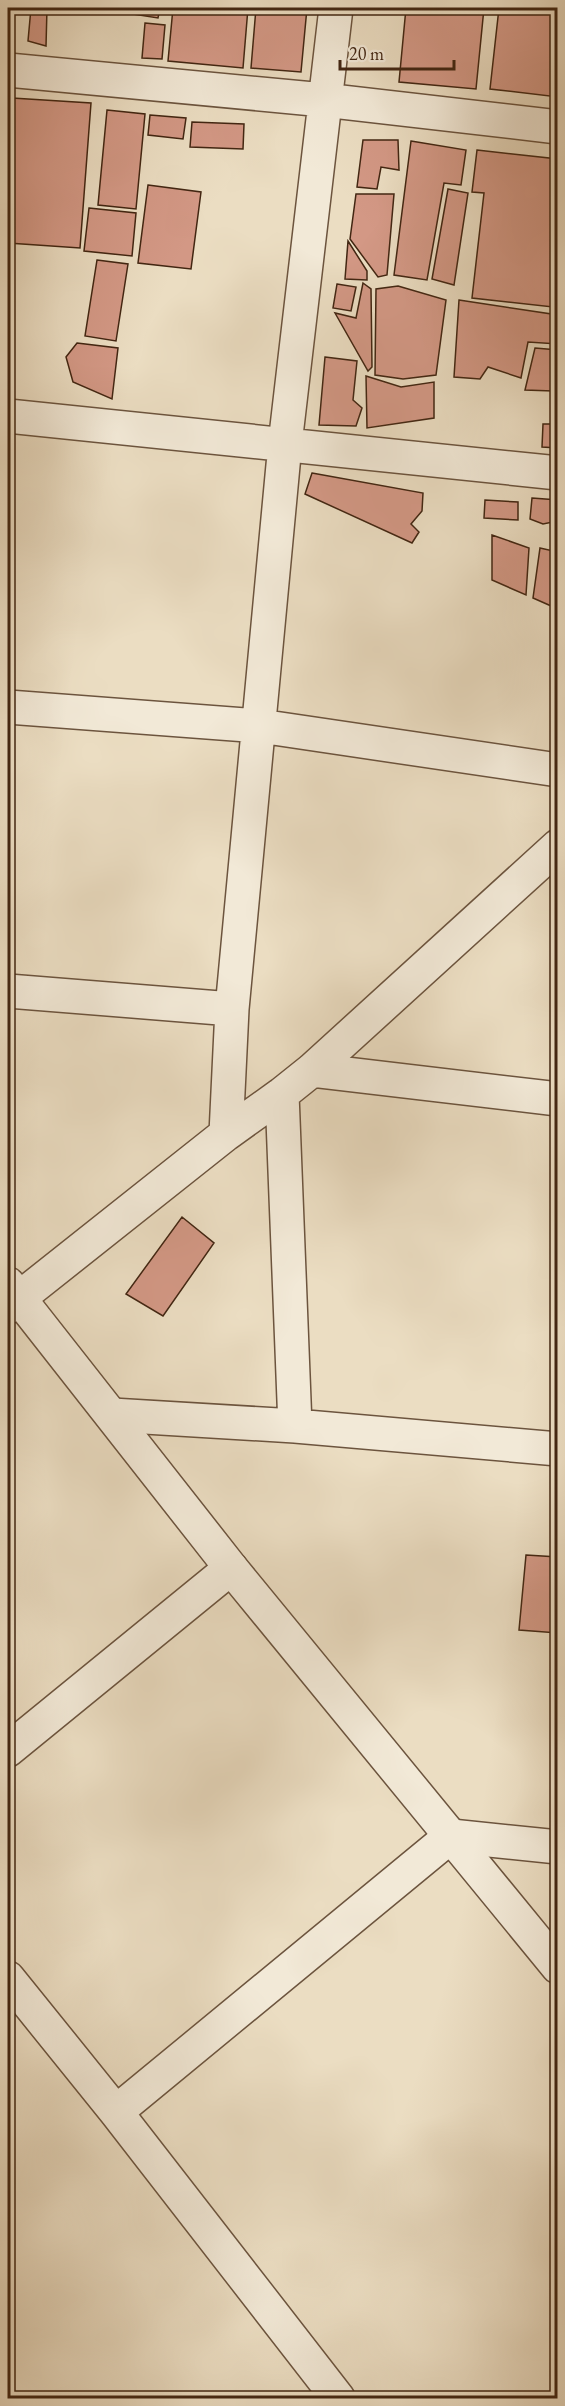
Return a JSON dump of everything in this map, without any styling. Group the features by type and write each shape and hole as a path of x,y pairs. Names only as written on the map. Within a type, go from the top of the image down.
{"street":[{"path":"225,1134 232,1009 285,444 336,8"},
{"path":"8,70 324,100 558,127"},
{"path":"8,416 558,473"},
{"path":"8,707 260,726 558,770"},
{"path":"558,846 312,1070 11,1297 112,1415 231,1568 558,1967"},
{"path":"8,991 232,1009"},
{"path":"312,1070 558,1099"},
{"path":"282,1094 295,1426"},
{"path":"112,1415 295,1426 558,1449"},
{"path":"8,1750 231,1568"},
{"path":"116,2112 452,1836 558,1847"},
{"path":"8,1978 116,2112 338,2398"}],"building":[{"path":"31,8 47,8 46,46 28,41"},
{"path":"94,8 160,8 158,18"},
{"path":"173,8 248,8 243,68 168,61"},
{"path":"256,8 307,8 301,72 251,68"},
{"path":"406,8 484,8 476,89 399,82"},
{"path":"499,8 558,8 558,97 490,89"},
{"path":"145,23 165,25 162,59 142,58"},
{"path":"12,98 91,103 80,248 8,243 8,161"},
{"path":"107,110 145,114 136,209 98,205"},
{"path":"150,115 186,118 183,139 148,135"},
{"path":"192,122 244,124 243,149 190,147"},
{"path":"363,140 398,140 399,170 381,167 377,189 357,187"},
{"path":"411,141 466,150 461,185 444,183 427,280 394,275"},
{"path":"477,150 558,159 558,269 553,307 472,298 484,193 472,192"},
{"path":"148,185 201,192 191,269 138,263"},
{"path":"448,189 468,193 454,285 432,279"},
{"path":"356,194 394,194 387,275 378,277 350,239"},
{"path":"89,208 136,213 132,256 84,251"},
{"path":"348,241 367,271 367,280 345,279"},
{"path":"97,260 128,264 116,341 85,336"},
{"path":"363,283 371,289 372,367 368,371 335,313 356,318"},
{"path":"337,284 356,287 351,311 333,308"},
{"path":"398,286 446,300 436,375 403,379 375,375 376,289"},
{"path":"459,300 558,315 558,344 528,342 521,378 488,367 480,379 454,377"},
{"path":"77,343 118,348 112,399 73,382 66,357"},
{"path":"535,348 558,350 553,391 525,390"},
{"path":"325,357 357,361 353,400 362,408 356,426 319,425"},
{"path":"366,376 401,387 434,382 434,418 367,428"},
{"path":"543,424 558,424 558,448 542,447"},
{"path":"312,473 423,493 422,511 411,524 419,532 412,543 305,494"},
{"path":"532,498 558,500 558,521 543,524 530,519"},
{"path":"485,500 518,502 518,520 484,518"},
{"path":"492,535 529,548 526,595 492,580"},
{"path":"540,548 558,552 558,609 533,598"},
{"path":"182,1217 214,1243 163,1316 126,1294"},
{"path":"526,1555 558,1557 558,1633 519,1630"}]}
